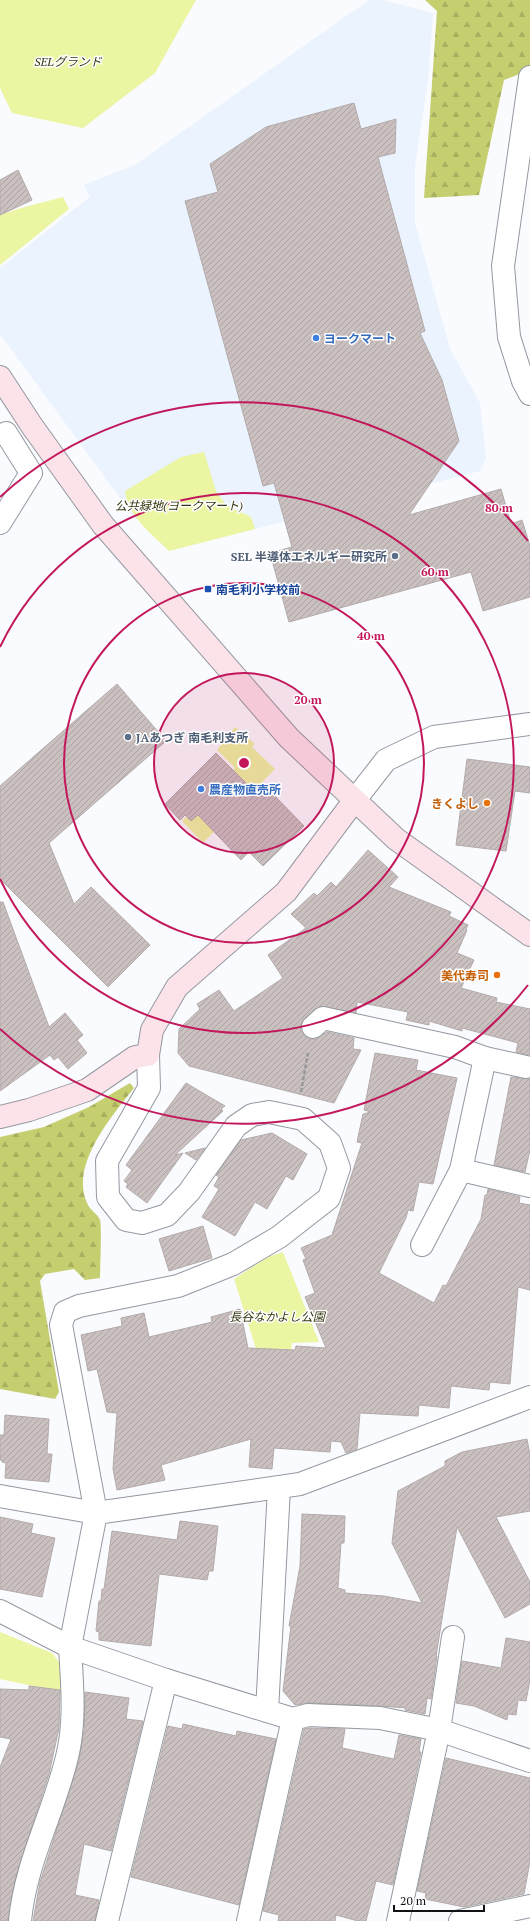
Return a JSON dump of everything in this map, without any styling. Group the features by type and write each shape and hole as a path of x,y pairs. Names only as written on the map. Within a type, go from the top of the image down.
{"street":[{"path":"530,77 503,266 509,337 530,394"},
{"path":"0,377 32,426 103,525 290,738 354,801 396,838 530,935"},
{"path":"0,523 30,473 6,433"},
{"path":"20,1921 22,1896 67,1756 73,1718 70,1647 96,1513 61,1325 65,1312 79,1306 178,1286 233,1264 280,1237 329,1198 339,1168 330,1143 303,1119 269,1112 252,1115 236,1126 189,1192 167,1215 142,1223 126,1220 108,1197 107,1161 149,1088 148,1055 152,1030 177,987 286,892 386,760 434,737 530,724"},
{"path":"313,1027 323,1018 455,1047 485,1058 526,1067"},
{"path":"0,1117 28,1110 87,1090 135,1057 148,1055"},
{"path":"422,1246 461,1170 485,1058"},
{"path":"461,1170 530,1186"},
{"path":"0,1496 96,1513 279,1488 300,1484 530,1397"},
{"path":"267,1711 279,1488"},
{"path":"0,1611 70,1647 166,1680 267,1711 293,1718 308,1715 380,1718 439,1730 530,1761"},
{"path":"398,1921 439,1730 453,1637"},
{"path":"107,1921 166,1680"},
{"path":"248,1921 293,1718"},
{"path":"460,1921 530,1906"}],"path":[{"path":"300,1096 313,1027"}],"shaded area":[{"path":"369,0 382,0 433,13 428,80 415,166 415,223 450,349 480,403 486,458 480,471 169,551 131,513 0,334 0,268 90,197 84,185 135,165"}],"green space":[{"name":"SELグランド","path":"0,0 196,0 155,73 83,128 12,113 0,88"},
{"path":"425,0 530,0 530,70 504,80 479,195 424,198 437,11"},
{"path":"63,197 69,209 0,265 0,215"},
{"name":"公共緑地(ヨークマート)","path":"204,452 216,491 226,505 251,517 255,529 169,551 136,517 127,500 125,491 181,457"},
{"path":"235,727 255,744 252,747 275,769 203,843 182,821 235,768 217,750"},
{"path":"130,1083 134,1088 95,1142 88,1158 84,1174 83,1190 88,1205 98,1216 101,1224 100,1278 85,1280 74,1269 45,1274 40,1281 59,1392 55,1399 0,1389 0,1137 44,1127 89,1107"},
{"name":"長谷なかよし公園","path":"283,1252 319,1342 292,1343 291,1354 257,1352 234,1279 268,1257"},
{"path":"0,1632 52,1653 62,1666 61,1692 0,1679"}],"building":[{"path":"354,103 361,129 396,119 395,153 378,157 425,331 420,333 442,380 459,441 409,515 501,489 511,524 522,520 530,546 530,597 483,611 471,572 289,622 270,553 292,547 274,483 263,486 185,201 218,192 210,164 266,127"},
{"path":"18,170 32,200 0,215 0,180"},
{"path":"117,684 166,741 49,843 74,904 91,887 150,945 108,987 0,879 0,786"},
{"path":"216,753 260,797 268,789 304,826 263,866 249,852 241,860 198,815 191,821 185,815 180,820 165,804"},
{"name":"きくよし","path":"467,759 530,767 530,793 515,791 506,851 456,845"},
{"path":"368,850 398,877 389,887 451,912 449,916 468,925 457,953 474,960 461,988 497,998 496,1002 530,1009 530,1055 516,1052 518,1043 462,1028 462,1031 429,1021 429,1025 406,1020 408,1012 357,1002 356,1013 320,1006 305,1018 301,1024 301,1030 304,1036 309,1039 316,1039 327,1032 354,1038 353,1049 361,1050 334,1103 189,1066 178,1053 179,1029 200,1009 197,1004 219,990 234,1011 283,978 268,955 306,928 291,914 314,893 317,896 331,882 336,887"},
{"path":"0,902 3,902 49,1027 65,1013 83,1035 77,1040 87,1053 68,1069 58,1057 54,1060 50,1055 0,1091"},
{"path":"375,1053 418,1060 416,1070 457,1078 433,1184 419,1182 413,1211 408,1210 406,1218 379,1273 434,1303 443,1285 446,1286 481,1219 485,1195 487,1195 488,1189 520,1197 519,1203 530,1205 530,1290 518,1287 510,1384 490,1382 489,1390 451,1386 449,1408 419,1405 418,1416 360,1413 357,1449 346,1453 341,1442 331,1441 330,1452 274,1448 272,1469 249,1467 251,1439 161,1465 165,1480 117,1490 113,1469 117,1413 107,1412 97,1369 88,1371 81,1335 122,1326 121,1318 144,1313 149,1337 212,1322 211,1317 240,1309 248,1348 295,1350 296,1346 326,1348 305,1297 315,1293 303,1260 306,1259 301,1248 332,1235 362,1143 357,1142 363,1114 371,1112 364,1110"},
{"path":"511,1077 530,1079 530,1150 525,1172 494,1165"},
{"path":"186,1083 225,1106 221,1109 223,1111 175,1155 183,1153 147,1203 126,1187 128,1184 124,1181 132,1170 126,1165"},
{"path":"272,1133 307,1154 293,1180 286,1176 267,1209 255,1202 235,1236 202,1217 219,1189 214,1186 219,1177 216,1175 241,1140"},
{"path":"205,1148 196,1160 185,1153"},
{"path":"203,1226 212,1258 169,1271 159,1239"},
{"path":"5,1415 49,1419 47,1454 52,1454 49,1482 5,1478 6,1463 0,1460 0,1435 4,1435"},
{"path":"527,1439 530,1455 530,1511 496,1517 530,1582 530,1604 505,1618 457,1527 436,1656 431,1699 427,1698 425,1714 405,1710 406,1708 381,1706 309,1703 295,1705 283,1691 291,1626 289,1626 300,1566 302,1514 345,1516 344,1543 341,1543 338,1588 345,1590 345,1593 384,1596 422,1603 392,1543 398,1491 445,1466 445,1461 462,1452"},
{"path":"0,1517 33,1524 31,1533 55,1538 42,1597 0,1589"},
{"path":"180,1521 218,1526 213,1571 209,1571 207,1580 159,1574 151,1646 99,1640 99,1632 96,1631 99,1601 101,1601 102,1589 104,1589 112,1531 177,1540"},
{"path":"506,1638 530,1642 530,1680 526,1701 518,1700 516,1715 508,1714 507,1720 474,1706 456,1703 462,1661 501,1668"},
{"path":"29,1686 60,1690 59,1728 49,1774 16,1876 8,1921 0,1921 0,1767 11,1739 0,1737 0,1689 29,1690"},
{"path":"85,1692 129,1698 126,1719 143,1721 111,1851 84,1844 75,1895 99,1900 95,1921 33,1921 40,1882 79,1760 84,1731"},
{"path":"183,1724 236,1736 237,1731 276,1739 239,1905 131,1877 168,1726 182,1729"},
{"path":"304,1729 345,1729 342,1748 394,1759 399,1735 421,1739 419,1752 421,1752 393,1885 376,1881 366,1921 358,1921 336,1915 335,1921 278,1921 279,1915 263,1911"},
{"path":"446,1758 530,1778 530,1861 524,1894 464,1907 425,1899 426,1893 417,1891"}],"place":[{"name":"ヨークマート","path":"316,338"},
{"name":"SEL 半導体エネルギー研究所","path":"395,556"},
{"name":"南毛利小学校前","path":"208,589"},
{"name":"JAあつぎ 南毛利支所","path":"128,737"},
{"name":"農産物直売所","path":"201,789"},
{"name":"きくよし","path":"487,803"},
{"name":"美代寿司","path":"497,975"}]}
